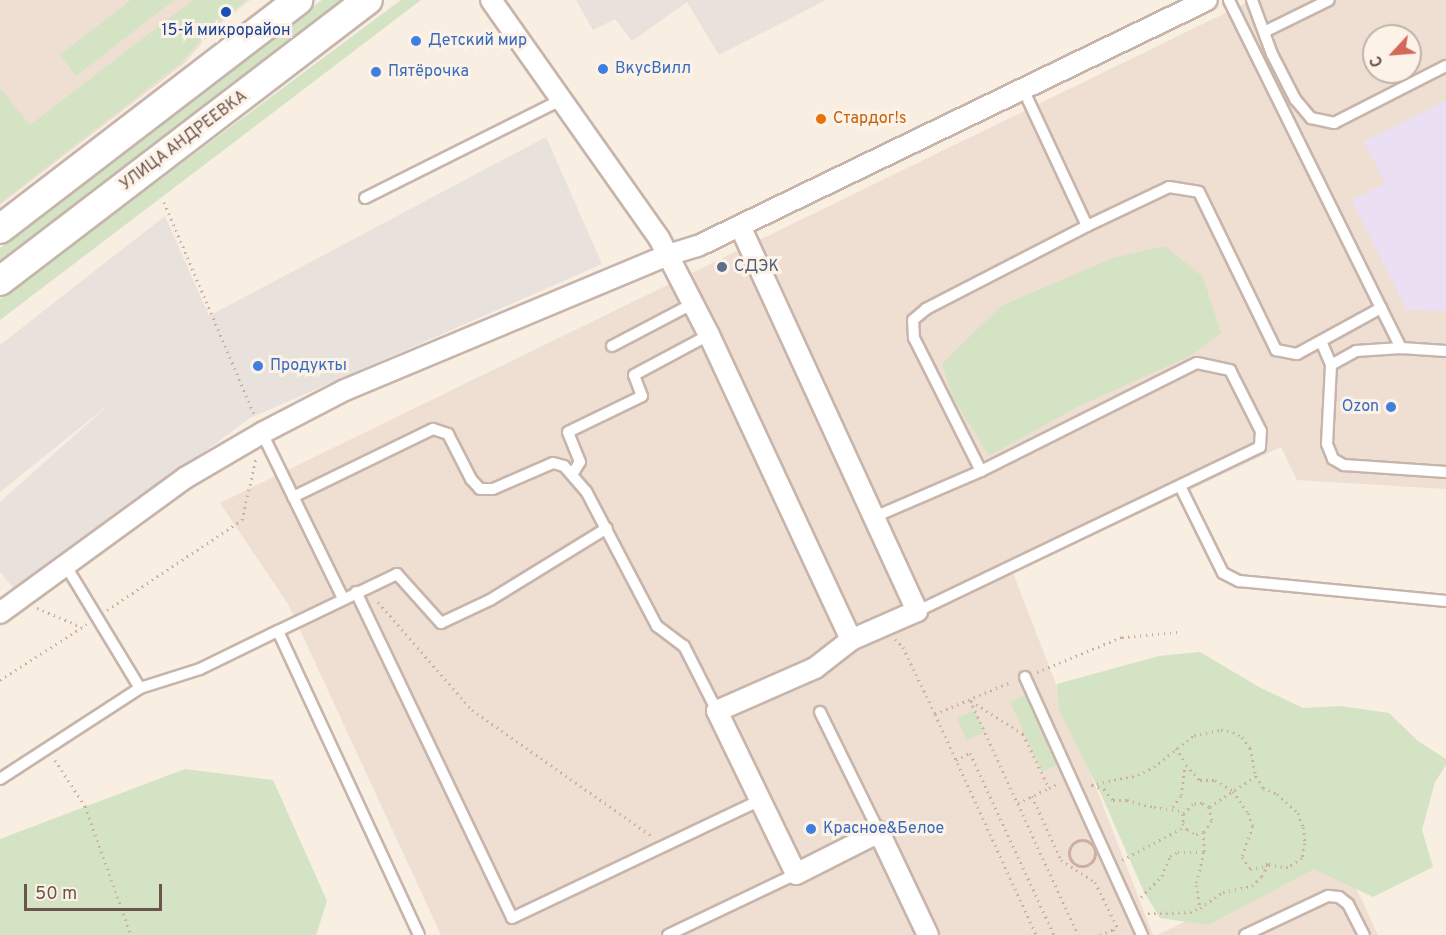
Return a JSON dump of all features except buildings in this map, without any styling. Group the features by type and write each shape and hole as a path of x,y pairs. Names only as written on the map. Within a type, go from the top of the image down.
{"main road":[{"path":"0,228 298,0"},
{"name":"УЛИЦА АНДРЕЕВКА","path":"0,281 368,0"}],"street":[{"path":"491,0 659,238 709,335 851,640"},
{"path":"0,613 185,478 262,433 345,390 668,255 698,246 1022,87 1207,0"},
{"path":"740,226 872,518 917,611 851,640 815,668 717,711 796,874 879,832 928,935"}],"lane":[{"path":"1229,0 1401,348"},
{"path":"1252,0 1272,54 1295,99 1311,118 1335,123 1446,66"},
{"path":"1264,32 1329,0"},
{"path":"1022,87 1087,226"},
{"path":"365,198 561,100"},
{"path":"981,471 915,338 913,320 927,309 1087,226 1169,187 1199,192 1276,350 1297,354 1381,308"},
{"path":"612,346 692,304"},
{"path":"573,473 580,462 568,432 642,396 634,375 709,335"},
{"path":"1321,341 1331,365 1327,444 1333,459 1344,465 1446,472"},
{"path":"1331,365 1356,351 1401,348 1446,351"},
{"path":"872,518 981,471 1197,363 1230,370 1261,431 1260,447 917,611"},
{"path":"293,497 433,429 448,434 471,479 480,489 493,489 553,463 564,466 573,473 608,528 657,626 684,646 717,711"},
{"path":"262,433 343,598"},
{"path":"1180,486 1224,573 1239,581 1446,601"},
{"path":"0,779 140,688 200,669 343,598 397,574 441,623 490,600 608,528"},
{"path":"66,566 140,688"},
{"path":"356,592 512,918 761,800"},
{"path":"278,632 419,935"},
{"path":"1025,676 1142,935"},
{"path":"820,712 879,832"},
{"path":"668,935 796,874"},
{"path":"1245,935 1328,896 1340,897 1348,904 1364,935"}],"path":[{"path":"0,680 242,520 262,433 164,202"},
{"path":"356,592 372,595 472,710 665,845"},
{"path":"18,600 82,627"},
{"path":"882,626 903,647 1036,935"},
{"path":"935,714 1122,637 1178,632"},
{"path":"970,700 1023,734 1048,788"},
{"path":"970,700 1078,935"},
{"path":"1076,790 1138,775 1154,767 1176,748 1194,735 1228,730 1242,737 1250,748 1256,776 1263,788 1277,794 1298,813 1305,835 1304,853 1295,864 1281,868 1268,865 1250,869 1242,858 1253,826 1248,813 1233,791 1215,780 1200,780 1185,765 1176,748"},
{"path":"48,748 85,806 131,935"},
{"path":"956,760 970,753 1054,935"},
{"path":"1173,807 1181,795 1185,765"},
{"path":"1209,807 1256,776"},
{"path":"1017,803 1070,779"},
{"path":"1091,785 1104,789 1113,800 1127,800 1154,807 1173,807 1184,811"},
{"path":"1032,796 1061,860 1095,882 1117,927"},
{"path":"1200,909 1196,885 1204,852 1203,832 1212,820 1209,807 1202,803 1193,804 1184,811 1182,819 1184,827 1191,833 1203,832"},
{"path":"1110,866 1184,827"},
{"path":"1082,841 1090,842 1096,850 1094,858 1086,865 1075,865 1069,856 1071,847 1082,841"},
{"path":"1134,919 1139,900 1144,892 1162,876 1170,856 1178,852 1204,852"},
{"path":"1061,860 1069,856"},
{"path":"1134,919 1148,913 1191,912 1200,909 1223,892 1252,886 1262,876 1268,865"},
{"path":"1100,935 1114,929 1113,935"}],"shaded area":[{"name":"15-й микрорайон","path":"0,0 250,0 213,30 185,63 0,205"},
{"path":"576,0 826,0 719,55 687,2 632,41 615,19 593,30"},
{"path":"1252,0 1446,0 1446,489 1297,480 1281,447 1013,573 1153,935 441,935 288,604 220,503"},
{"path":"1446,100 1446,311 1407,310 1352,201 1385,183 1364,142"},
{"path":"546,137 602,264 250,418 16,591 0,572 0,502 113,401 0,492 0,345 165,216 209,316"},
{"path":"1338,849 1378,935 1157,935"}],"green space":[{"path":"131,0 174,0 76,76 60,55"},
{"path":"193,0 247,0 212,27 181,63 0,203 0,88 30,125"},
{"path":"322,0 344,0 0,263 0,248"},
{"path":"401,0 421,0 0,320 0,299"},
{"path":"1165,246 1203,277 1221,333 1190,356 1077,407 989,456 952,396 942,364 1001,306 1113,258"},
{"path":"1200,652 1259,687 1303,708 1340,706 1389,713 1418,741 1446,759 1446,765 1435,782 1422,830 1433,867 1373,897 1314,869 1208,925 1160,918 1144,892 1101,794 1059,710 1057,684 1159,656"},
{"path":"1032,692 1063,762 1041,772 1010,702"},
{"path":"975,710 985,732 966,740 957,718"},
{"path":"185,769 273,780 327,901 316,935 0,935 0,839"}],"place":[{"name":"15-й микрорайон","path":"226,12"},
{"name":"Детский мир","path":"416,41"},
{"name":"ВкусВилл","path":"603,69"},
{"name":"Пятёрочка","path":"376,72"},
{"name":"Стардог!s","path":"821,119"},
{"name":"СДЭК","path":"722,267"},
{"name":"Продукты","path":"258,366"},
{"name":"Ozon","path":"1391,407"},
{"name":"Красное&Белое","path":"811,829"}]}
